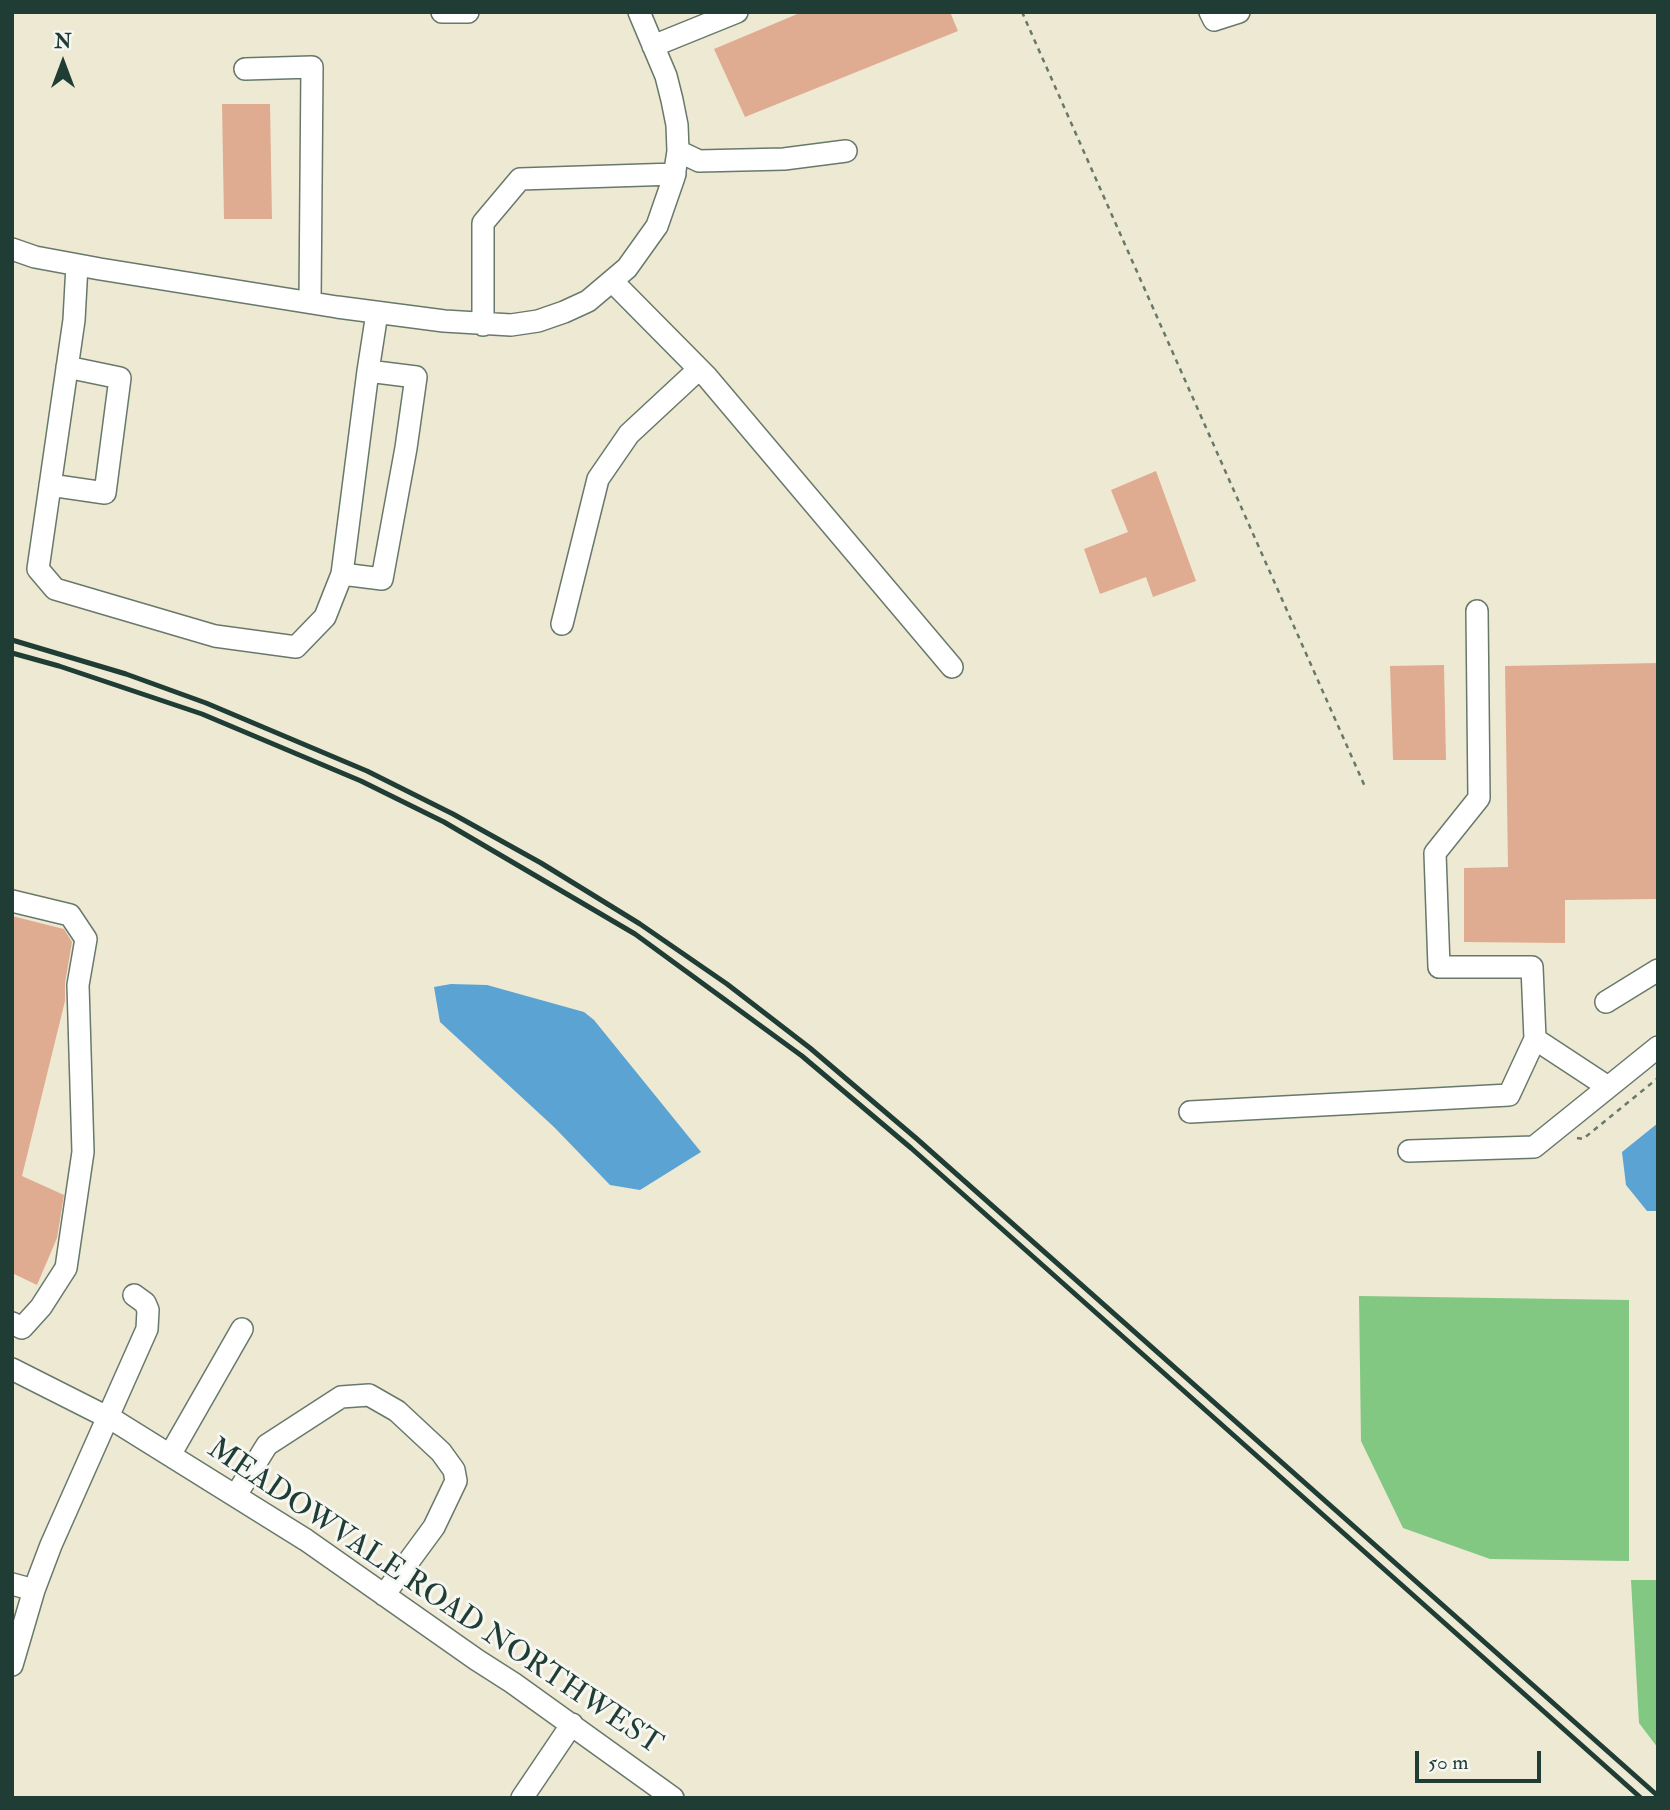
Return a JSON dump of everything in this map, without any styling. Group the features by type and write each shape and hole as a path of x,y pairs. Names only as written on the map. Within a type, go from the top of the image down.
{"street":[{"path":"442,12 468,12"},
{"path":"12,249 35,257 77,265 376,313 482,325 512,325 551,317 587,301 627,268 657,226 675,174 678,151 673,100 639,12"},
{"path":"653,46 737,12"},
{"path":"1210,12 1214,20 1239,12"},
{"path":"245,69 313,68 310,302"},
{"path":"678,151 699,161 784,159 846,151"},
{"path":"482,325 483,223 520,180 675,174"},
{"path":"77,265 74,320 38,569 55,589 215,636 296,647 325,617 342,574 376,313"},
{"path":"613,282 699,369 951,667"},
{"path":"50,485 105,493 120,378 67,368"},
{"path":"562,624 598,479 629,435 699,369"},
{"path":"342,574 382,579 416,377 368,371"},
{"path":"1189,1112 1509,1095 1535,1039 1532,967 1439,967 1435,853 1479,798 1477,611"},
{"path":"12,901 69,915 86,939 78,985 83,1152 66,1268 41,1307 22,1328 12,1323"},
{"path":"1606,1002 1658,970"},
{"path":"1535,1039 1608,1087"},
{"path":"1409,1151 1534,1147 1658,1047"},
{"path":"12,1665 34,1590 75,1487 108,1419 149,1320 145,1303 134,1295"},
{"path":"170,1455 242,1329"},
{"name":"MEADOWVALE ROAD NORTHWEST","path":"12,1369 170,1455 306,1540 572,1724 673,1798"},
{"path":"236,1495 267,1445 341,1397 369,1395 397,1411 441,1452 454,1469 456,1481 434,1527 384,1595"},
{"path":"12,1584 34,1590"},
{"path":"522,1798 572,1724"}],"path":[{"path":"1022,12 1366,789"},
{"path":"1562,1125 1576,1138 1583,1139 1658,1078"}],"green space":[{"path":"1359,1296 1629,1300 1629,1561 1490,1559 1403,1528 1361,1441"},
{"path":"1631,1580 1658,1580 1658,1748 1639,1723"}],"water":[{"path":"451,984 487,985 584,1012 594,1020 701,1152 640,1190 610,1185 554,1127 440,1022 434,987"},
{"path":"1658,1123 1658,1211 1647,1211 1626,1185 1622,1152"}],"building":[{"path":"802,12 950,12 958,31 745,117 714,49"},
{"path":"222,104 270,104 272,219 224,219"},
{"path":"1156,471 1196,581 1153,597 1146,577 1100,594 1084,549 1128,532 1111,490"},
{"path":"1658,663 1658,899 1565,900 1565,943 1464,942 1464,868 1508,867 1505,666"},
{"path":"1444,665 1446,760 1393,760 1390,666"},
{"path":"12,916 64,929 72,942 65,983 65,1001 22,1176 64,1195 57,1238 37,1285 12,1273"}],"railway":[{"path":"12,640 126,674 206,703 367,771 453,814 541,863 640,924 727,984 810,1048 917,1139 1658,1796"},
{"path":"12,653 202,714 361,781 444,822 635,934 802,1056 911,1148 1641,1798"}]}
